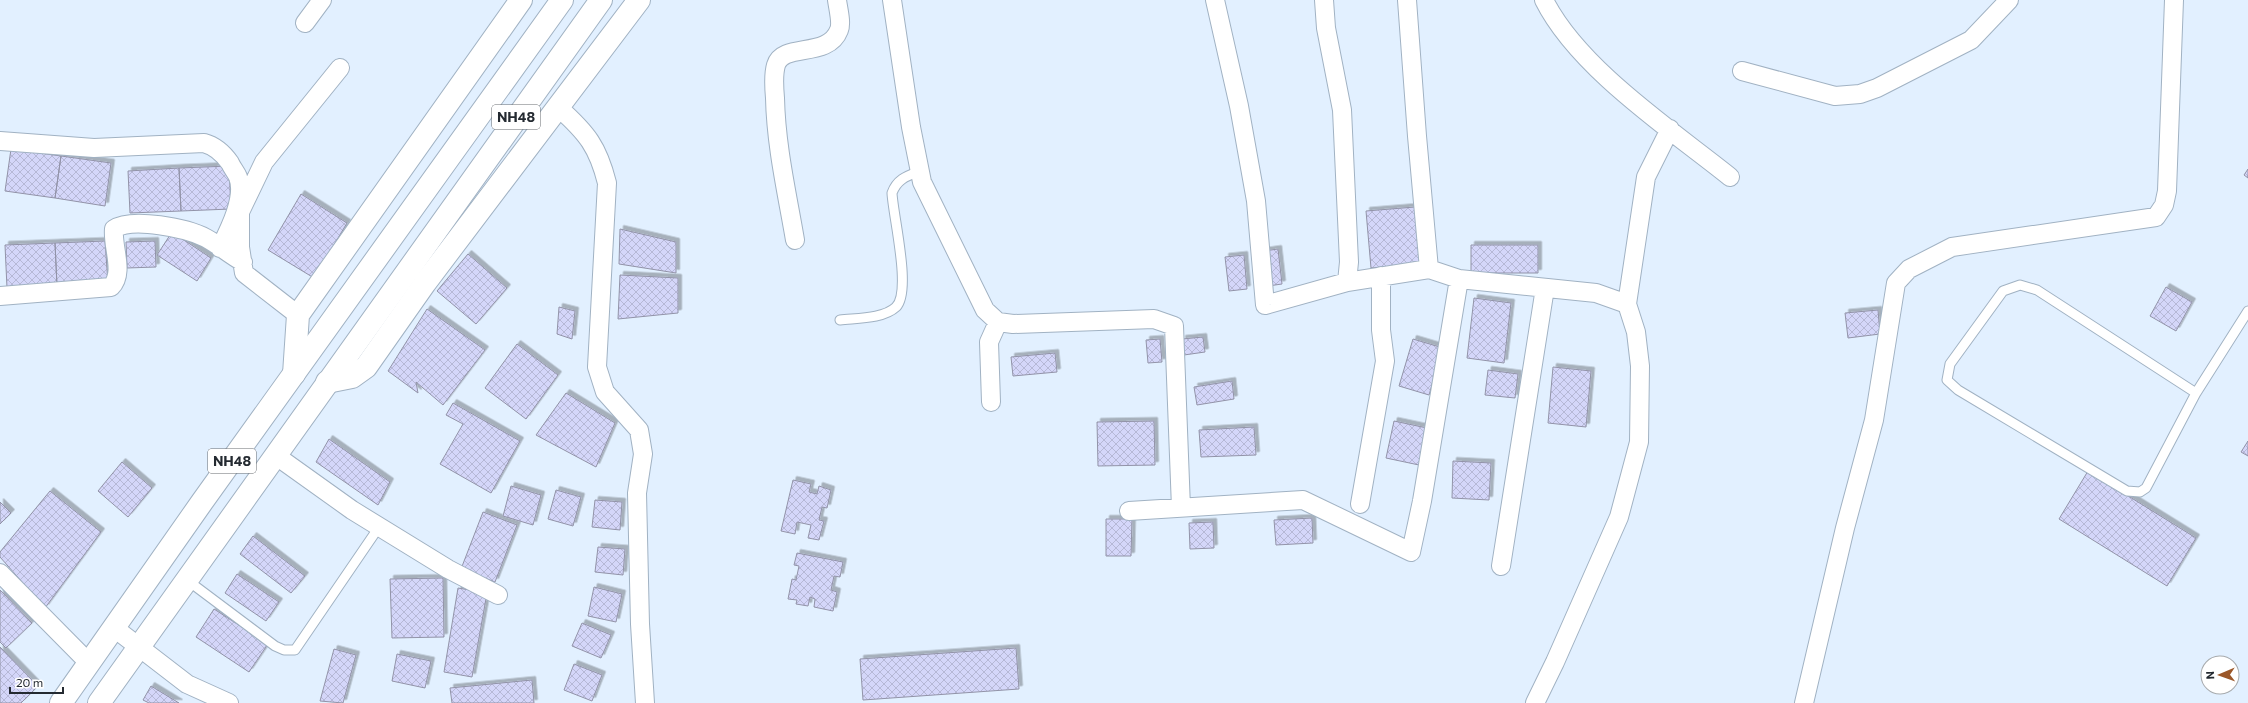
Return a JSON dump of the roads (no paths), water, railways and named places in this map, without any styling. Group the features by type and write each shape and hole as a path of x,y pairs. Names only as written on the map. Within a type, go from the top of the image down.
{"main road":[{"name":"NH48","path":"61,703 88,662 202,502 562,0"},
{"name":"NH48","path":"99,703 137,647 602,0"},
{"path":"327,382 352,377 366,367 425,283 559,108 639,0"},
{"path":"294,374 298,315 520,1"},
{"path":"202,502 228,520"}],"street":[{"path":"305,23 322,0"},
{"path":"795,240 775,119 774,78 776,65 778,59 785,54 823,46 833,41 840,29 837,0"},
{"path":"892,0 911,127 922,182 985,310 998,322 1013,324 1154,319 1174,326 1181,508"},
{"path":"1214,0 1239,106 1256,201 1265,305 1347,282 1429,269 1459,279 1596,293 1627,304"},
{"path":"1324,0 1326,28 1342,110 1349,262 1347,282"},
{"path":"1407,0 1416,136 1429,269"},
{"path":"1544,0 1553,20 1580,52 1618,87 1730,177"},
{"path":"1742,71 1835,96 1860,94 1877,88 1971,40 2009,0"},
{"path":"1804,703 1845,528 1874,420 1896,283 1909,268 1952,247 2156,217 2164,205 2167,191 2174,0"},
{"path":"298,315 244,273 240,247 240,212 264,162 340,68"},
{"path":"559,108 579,126 601,157 608,183 597,367 604,392 639,430 643,454 637,493 640,624 645,703"},
{"path":"1535,703 1555,662 1619,517 1639,442 1640,366 1636,332 1627,304 1646,177 1670,129"},
{"path":"0,141 94,148 204,143 212,146 228,161 238,178 239,199 232,222 220,248"},
{"path":"0,296 111,287 117,281 118,272 113,239 114,229 120,224 137,223 187,230 207,238 243,262"},
{"path":"1360,504 1385,361 1381,330 1381,276"},
{"path":"1129,511 1303,500 1411,552 1422,501 1459,279"},
{"path":"1501,566 1545,288"},
{"path":"991,402 989,342 998,322"},
{"path":"275,455 352,510 379,527 448,569 498,595"},
{"path":"0,574 88,662"},
{"path":"113,627 187,684 229,703"}],"lane":[{"path":"840,320 882,314 897,306 902,293 902,273 892,193 895,184 901,179 920,170"},
{"path":"2196,393 2037,290 2020,285 2003,291 1950,364 1947,380 1958,390 2127,491 2140,492 2146,488 2196,393 2248,311"},
{"path":"186,579 275,646 284,650 295,650 379,527"}]}
